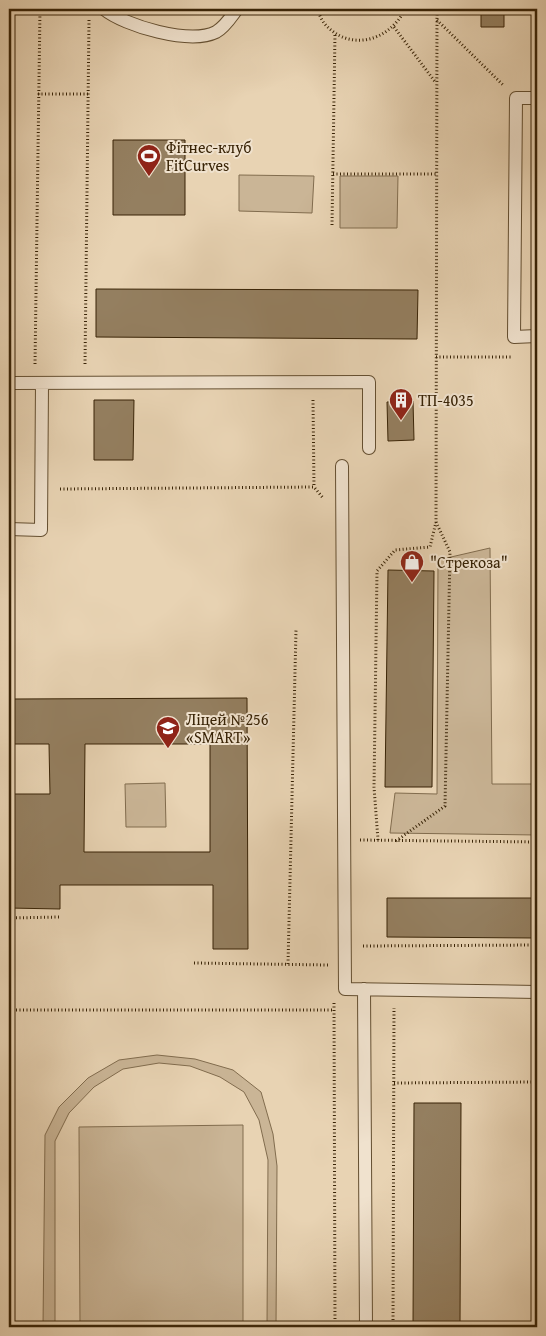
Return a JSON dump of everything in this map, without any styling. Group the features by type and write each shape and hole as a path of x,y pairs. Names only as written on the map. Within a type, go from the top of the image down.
{"lane":[{"path":"104,9 112,15 172,35 192,37 216,32 227,22 236,9"},
{"path":"537,98 516,98 514,337 537,336"},
{"path":"9,529 41,530 42,489 39,382"},
{"path":"9,383 369,382 369,448"},
{"path":"342,466 345,989 537,992"},
{"path":"364,989 366,1327"}],"path":[{"path":"39,382 38,94 40,9"},
{"path":"316,9 324,22 335,33 350,39 366,40 380,36 394,27 405,9"},
{"path":"378,840 374,787 377,570 395,550 430,547 436,522 437,9"},
{"path":"84,382 89,18"},
{"path":"437,20 516,98"},
{"path":"394,27 437,83"},
{"path":"332,225 335,33"},
{"path":"38,94 88,94"},
{"path":"333,174 437,174"},
{"path":"436,356 519,356"},
{"path":"313,382 314,487 326,503"},
{"path":"42,489 314,487"},
{"path":"396,841 445,806 450,552 436,522"},
{"path":"288,964 296,630"},
{"path":"344,840 537,842"},
{"path":"9,918 60,918"},
{"path":"345,946 537,945"},
{"path":"194,964 334,965"},
{"path":"394,990 394,1327"},
{"path":"334,1001 335,1327"},
{"path":"9,1010 334,1010"},
{"path":"394,1083 537,1082"}],"shaded area":[{"path":"239,175 314,176 312,213 239,211"},
{"path":"340,176 398,176 397,228 340,228"},
{"path":"490,548 492,784 537,784 537,835 390,833 395,793 437,794 438,560"},
{"path":"165,783 166,827 126,827 125,784"},
{"path":"157,1055 195,1059 233,1070 261,1092 273,1134 277,1166 276,1327 267,1327 268,1160 259,1120 244,1092 220,1077 190,1066 159,1063 123,1069 94,1087 69,1113 55,1141 55,1327 43,1327 45,1135 59,1107 88,1078 119,1060"},
{"path":"243,1125 243,1327 80,1327 79,1127"}],"building":[{"path":"481,9 504,9 504,27 481,27"},
{"name":"Фітнес-клуб FitCurves","path":"113,140 185,140 185,215 113,215"},
{"path":"96,289 418,290 417,339 96,337"},
{"path":"94,400 134,400 133,460 94,460"},
{"name":"ТП-4035","path":"413,401 414,440 388,441 387,402"},
{"path":"388,570 434,571 432,787 385,787"},
{"path":"247,698 248,949 213,949 213,885 60,885 60,909 9,908 9,794 50,794 49,744 14,744 14,699","holes":["85,744 210,744 210,852 84,852"]},
{"path":"387,898 537,898 535,938 387,937"},
{"path":"414,1103 461,1103 460,1327 413,1327"}],"place":[{"name":"Фітнес-клуб FitCurves","path":"149,177"},
{"name":"ТП-4035","path":"401,421"},
{"name":"\"Стрекоза\"","path":"412,583"},
{"name":"Ліцей №256 «SMART»","path":"168,749"}]}
